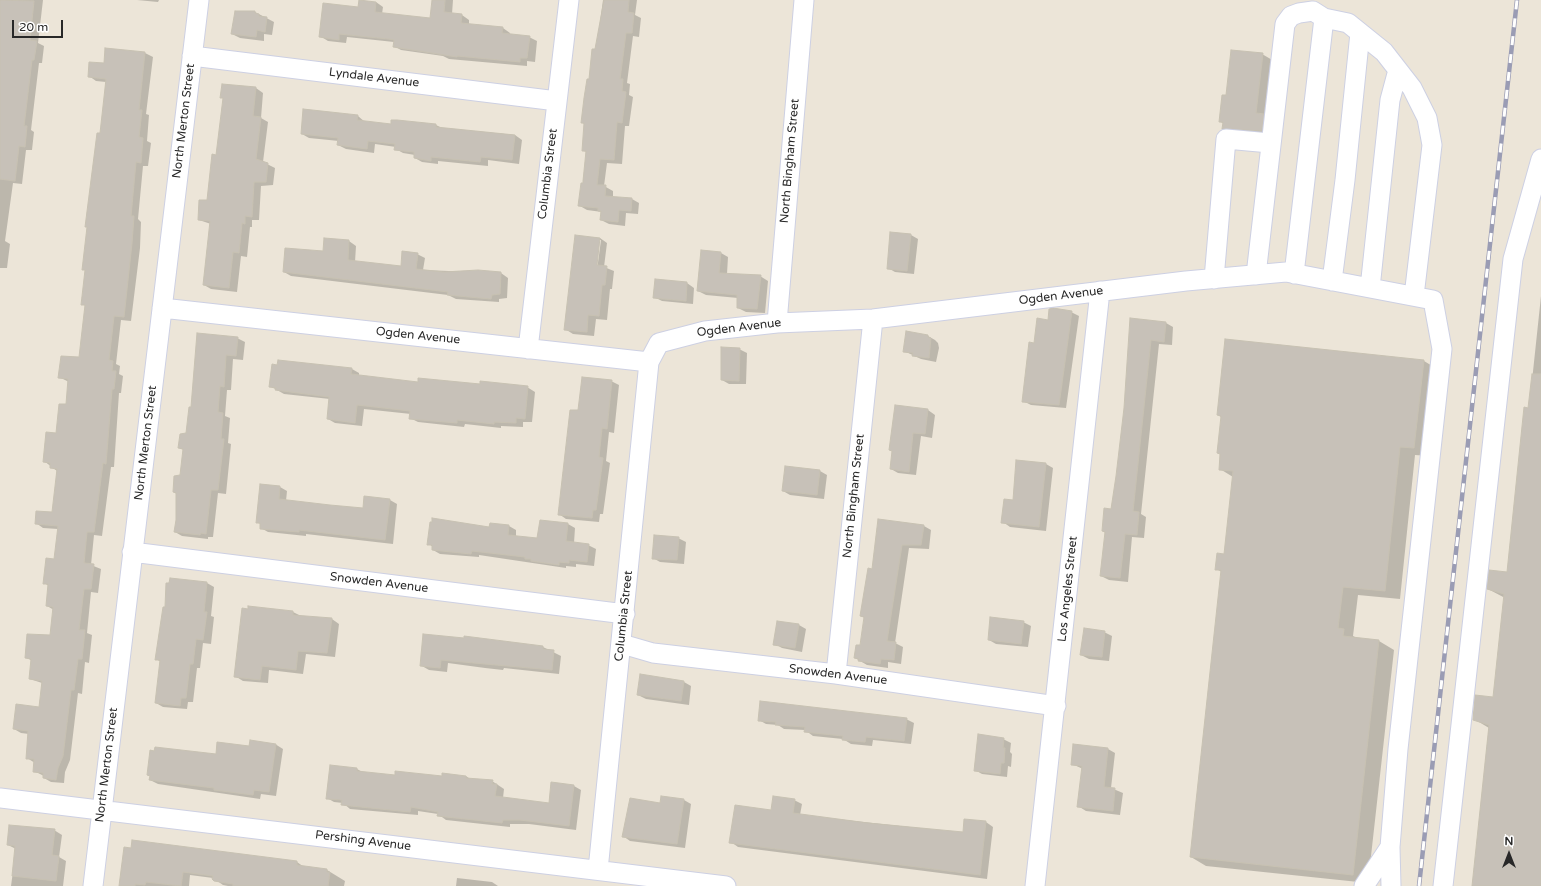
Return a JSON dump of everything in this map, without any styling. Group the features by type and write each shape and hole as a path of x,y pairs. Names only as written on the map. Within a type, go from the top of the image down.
{"street":[{"name":"North Merton Street","path":"93,886 199,0"},
{"name":"Columbia Street","path":"528,349 569,0"},
{"name":"North Bingham Street","path":"777,323 804,0"},
{"path":"1256,275 1270,143 1273,134 1285,24 1291,16 1313,11 1324,18 1348,23 1384,52 1412,88 1427,118 1432,145 1414,296"},
{"path":"1294,274 1324,18"},
{"path":"1332,281 1345,180 1360,33"},
{"name":"Lyndale Avenue","path":"192,56 557,101"},
{"path":"1370,288 1390,100 1398,70"},
{"path":"1214,279 1226,139 1270,143"},
{"path":"1443,886 1513,259 1541,159"},
{"name":"Ogden Avenue","path":"162,308 648,362 659,343 705,331 777,323 873,319 1186,281 1286,272 1433,300 1442,349 1404,695 1390,847"},
{"name":"Los Angeles Street","path":"1035,886 1056,706 1100,291"},
{"name":"North Bingham Street","path":"836,674 873,319"},
{"name":"Columbia Street","path":"598,870 625,614 648,362"},
{"name":"Snowden Avenue","path":"132,552 625,614"},
{"name":"Snowden Avenue","path":"622,644 653,653 836,674 1056,706"},
{"name":"Pershing Avenue","path":"0,798 102,809 598,870 698,884 726,886"},
{"path":"1364,886 1390,847"},
{"path":"1390,847 1391,886"}],"building":[{"path":"0,0 34,1 30,40 37,41 34,60 32,60 24,126 27,126 25,147 19,146 15,181 0,179"},
{"path":"359,0 376,2 375,12 430,18 432,0 445,0 444,12 462,14 461,23 503,27 502,33 530,36 527,58 520,58 520,62 457,57 393,47 394,40 388,39 339,34 339,40 319,37 323,3 358,7"},
{"path":"604,0 629,0 628,12 634,13 632,33 626,33 620,79 623,79 622,91 626,92 622,123 617,122 614,160 600,159 597,185 606,185 605,196 632,198 631,211 619,210 618,222 600,220 601,211 598,211 598,208 578,206 581,183 583,183 586,151 582,151 584,123 581,123 584,98 587,79 589,79 592,49 595,49"},
{"path":"235,11 255,11 255,13 259,14 259,16 267,17 265,32 257,30 256,37 231,34"},
{"path":"105,48 145,52 139,110 142,110 139,137 143,138 141,163 136,162 131,216 134,216 132,243 124,317 114,316 109,360 113,361 112,371 116,371 114,389 112,389 106,464 103,463 94,532 87,532 84,563 94,564 91,589 84,589 79,630 85,630 82,659 78,659 74,690 71,690 63,756 58,768 56,780 43,778 43,773 33,772 34,759 26,759 28,731 13,729 16,704 39,707 42,681 29,679 31,659 25,658 27,634 50,635 53,607 46,606 48,584 43,584 46,558 54,559 58,526 35,524 36,511 52,512 57,469 50,468 50,463 43,462 46,432 56,433 59,404 66,404 68,379 58,378 61,356 79,357 85,305 81,305 85,270 82,270 87,227 85,227 97,133 100,133 106,79 88,77 89,62 104,63"},
{"path":"1231,50 1263,53 1256,113 1264,114 1262,131 1222,129 1223,122 1219,122 1222,95 1226,95"},
{"path":"222,84 256,87 253,116 261,117 256,159 268,163 266,182 254,182 252,217 245,216 245,224 242,223 239,253 233,252 229,288 203,285 210,221 198,220 199,200 207,200 212,154 216,155 223,98 220,98"},
{"path":"303,109 358,115 357,120 391,124 391,120 397,120 436,124 436,127 515,135 512,160 481,157 480,162 431,157 431,161 414,158 414,152 394,150 395,144 368,141 367,149 337,145 338,138 301,134"},
{"path":"890,232 911,234 907,271 887,269"},
{"path":"575,235 600,238 597,265 607,266 605,285 602,285 599,316 588,315 587,332 564,330"},
{"path":"324,238 349,240 348,260 401,266 402,251 418,253 416,269 444,272 478,270 501,272 500,294 492,295 491,299 447,295 448,292 283,272 285,248 323,251"},
{"path":"701,250 721,252 719,273 761,275 757,309 737,308 737,295 697,291"},
{"path":"655,279 687,282 686,301 653,298"},
{"path":"1053,308 1072,311 1059,405 1022,402 1029,342 1034,343 1037,318 1048,320 1049,309"},
{"path":"1130,318 1166,322 1164,342 1151,340 1133,511 1139,512 1137,535 1125,534 1120,578 1100,576 1105,532 1102,531 1104,508 1111,509 1124,408"},
{"path":"906,331 928,335 928,337 931,338 929,358 912,356 913,353 903,352"},
{"path":"197,333 238,337 236,356 226,355 224,387 220,386 218,412 223,413 221,439 224,439 218,490 211,490 206,534 201,533 200,535 174,532 176,520 176,493 173,492 174,476 180,475 183,449 178,448 180,434 186,433 189,407 191,407"},
{"path":"1225,339 1424,360 1414,448 1400,447 1385,591 1343,587 1338,628 1344,629 1343,636 1379,640 1353,875 1190,857 1221,570 1215,570 1217,553 1224,554 1233,471 1219,470 1220,454 1217,453 1221,416 1217,415"},
{"path":"721,347 740,348 739,381 721,380"},
{"path":"278,360 352,368 351,374 418,382 418,378 480,384 480,381 528,386 525,419 516,418 516,423 494,422 494,424 457,420 457,423 409,419 410,411 357,405 355,423 327,419 329,397 275,390 276,388 269,387 272,364 277,365"},
{"path":"1532,374 1541,374 1541,886 1472,886 1489,725 1473,720 1475,695 1493,697 1504,594 1487,589 1489,570 1507,572 1524,407 1528,408"},
{"path":"582,377 612,380 607,429 602,428 599,457 603,458 596,510 593,510 592,518 558,515 570,410 578,410"},
{"path":"895,405 928,409 925,434 913,433 909,472 890,469 892,451 889,450"},
{"path":"1016,460 1046,463 1039,527 1001,523 1004,499 1013,500"},
{"path":"785,466 820,470 817,495 782,491"},
{"path":"260,484 280,486 279,499 330,505 363,508 364,496 390,499 385,540 299,530 299,532 260,529 260,523 256,523"},
{"path":"432,518 489,527 490,523 509,525 508,535 537,538 540,520 568,523 566,541 589,544 587,562 569,560 569,563 559,562 559,565 531,561 531,559 525,559 525,557 472,551 471,554 432,550 432,545 427,545 430,522 432,522"},
{"path":"878,519 924,525 921,545 902,545 887,641 896,642 894,660 881,659 880,664 858,661 859,659 854,658 856,645 860,645 864,617 860,616 868,568 872,569"},
{"path":"654,535 679,537 677,560 652,559"},
{"path":"170,578 207,582 204,612 207,612 203,640 196,639 193,664 190,664 186,698 181,698 180,706 155,703 160,660 155,660 163,607 165,607 166,583 169,583"},
{"path":"248,606 293,611 293,615 332,618 327,653 298,651 296,670 262,666 260,680 234,677 242,608 248,609"},
{"path":"990,617 1024,621 1021,644 988,640"},
{"path":"777,621 799,624 795,648 773,645"},
{"path":"1084,628 1105,631 1102,657 1080,655"},
{"path":"423,634 464,638 464,636 543,646 543,649 554,650 552,670 441,660 440,668 420,666"},
{"path":"640,674 684,681 681,701 637,695"},
{"path":"760,701 907,718 904,741 866,737 865,742 842,740 843,736 804,732 805,727 775,725 776,722 758,721"},
{"path":"978,734 1004,738 1004,763 1001,763 1000,774 974,771"},
{"path":"250,740 276,744 269,792 254,790 253,795 214,790 214,788 149,780 150,776 147,775 150,750 154,751 155,747 216,754 217,742 249,746"},
{"path":"1073,744 1108,748 1104,787 1115,788 1113,811 1077,807 1082,766 1071,765"},
{"path":"330,765 357,768 357,771 395,775 395,771 442,776 442,773 466,776 466,778 493,780 492,784 497,784 495,796 549,803 551,782 574,785 569,826 520,820 503,820 502,823 437,816 438,812 411,807 410,812 341,805 342,800 326,799"},
{"path":"661,796 684,799 677,844 622,837 630,798 660,803"},
{"path":"773,796 795,799 793,813 868,823 963,832 964,819 986,821 980,875 729,843 735,805 771,810"},
{"path":"9,825 55,829 52,855 59,856 56,881 12,876 15,846 7,845"},
{"path":"132,840 297,861 297,865 327,869 327,872 330,872 328,886 233,886 233,884 214,881 212,879 213,876 183,872 181,886 146,882 145,885 135,884 135,886 119,886 124,847 131,848"}],"railway":[{"path":"1419,886 1517,0"}]}
